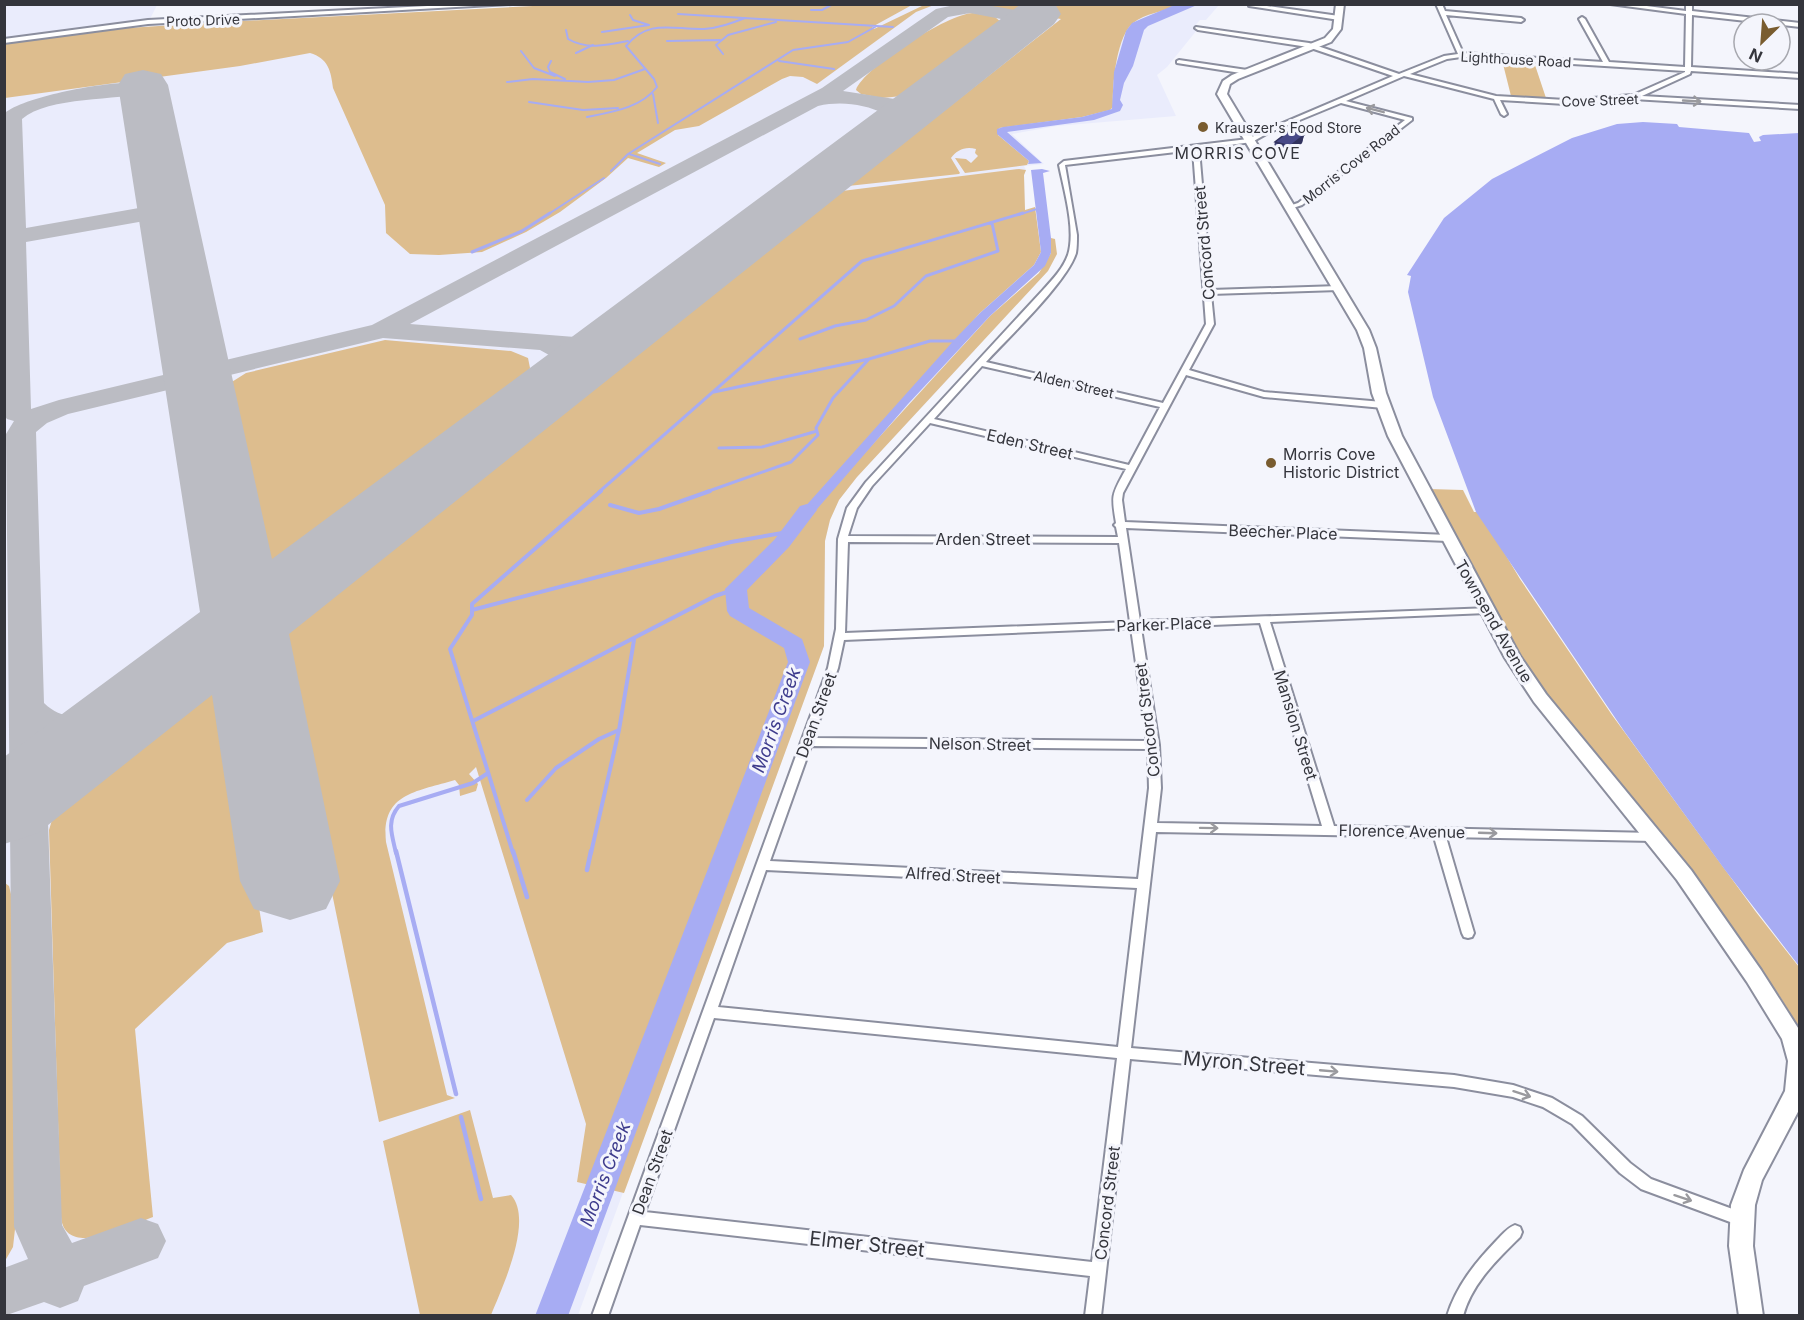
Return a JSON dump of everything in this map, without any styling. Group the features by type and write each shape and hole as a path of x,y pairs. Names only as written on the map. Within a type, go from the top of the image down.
{"main road":[{"path":"1338,24 1340,4"},
{"name":"Townsend Avenue","path":"1338,24 1328,40 1247,72 1226,83 1222,94 1368,340 1383,405 1406,459 1513,658 1540,698 1684,875 1754,976 1792,1037 1797,1053 1799,1074 1796,1091 1749,1183 1741,1219 1742,1256 1750,1316"}],"street":[{"name":"Proto Drive","path":"4,41 139,23 510,4"},
{"path":"1439,4 1461,55"},
{"path":"1612,4 1800,25"},
{"path":"1633,97 1688,73 1689,4"},
{"path":"1252,6 1338,24"},
{"path":"1444,14 1521,20"},
{"path":"1582,19 1607,64"},
{"name":"Cove Street","path":"1198,28 1314,47 1401,75 1496,98 1566,102 1633,97 1800,107"},
{"name":"Lighthouse Road","path":"1062,165 1075,160 1250,141 1266,132 1401,75 1446,57 1461,55 1800,76"},
{"path":"1179,62 1247,72"},
{"path":"1496,98 1504,114"},
{"name":"Morris Cove Road","path":"1290,207 1300,204 1410,118 1340,101"},
{"name":"Concord Street","path":"1093,1316 1155,788 1154,746 1119,525 1118,494 1210,324 1196,148"},
{"name":"Dean Street","path":"600,1316 833,668 840,637 843,539 849,515 869,484 1046,292 1068,263 1073,251 1073,238 1062,165"},
{"path":"1208,292 1339,288"},
{"name":"Alden Street","path":"981,363 1166,406"},
{"path":"1185,372 1264,394 1383,405"},
{"name":"Eden Street","path":"929,420 1132,468"},
{"name":"Beecher Place","path":"1119,525 1448,538"},
{"name":"Arden Street","path":"843,539 1122,540"},
{"name":"Parker Place","path":"840,637 1487,610"},
{"name":"Mansion Street","path":"1264,620 1329,830"},
{"name":"Nelson Street","path":"806,742 1154,746"},
{"name":"Florence Avenue","path":"1151,827 1654,837"},
{"path":"1438,832 1468,933"},
{"name":"Alfred Street","path":"762,865 1143,884"},
{"name":"Myron Street","path":"709,1012 1124,1053 1454,1081 1513,1091 1547,1102 1577,1120 1625,1168 1646,1184 1741,1219"},
{"name":"Elmer Street","path":"635,1218 1099,1270"},
{"path":"1455,1316 1460,1296 1485,1263 1515,1232"}],"shaded area":[{"path":"985,4 1177,5 1143,17 1127,30 1116,63 1113,107 1110,110 1082,117 999,128 998,135 1029,161 1027,165 965,173 955,158 966,159 971,163 978,156 975,153 976,149 965,148 951,158 959,174 848,186 1061,19 983,6"},
{"path":"5,5 157,5 150,19 5,40"},
{"path":"553,5 1219,5 1206,20 1200,20 1192,29 1197,30 1167,67 1157,75 1176,116 1057,126 1012,134 1044,164 1024,166 1026,170 1024,175 1025,210 955,337 964,346 975,350 857,477 839,500 830,520 825,541 824,646 578,1315 5,1316 5,44 128,28"},
{"path":"553,5 912,5 872,27 874,29 924,5 934,5 916,12 817,84 803,77 790,76 699,126 675,130 637,153 666,163 659,167 628,158 606,178 560,212 526,232 482,252 439,255 410,254 386,233 385,205 333,88 328,66 321,58 310,53 240,66 5,98 5,44 128,28"},
{"path":"973,13 995,17 1001,22 902,96 882,98 861,94 856,90 862,80 874,69 908,43 961,15"},
{"path":"1502,60 1534,62 1546,98 1511,96"},
{"path":"1026,170 1024,175 1025,210 1035,207 1041,252 1034,265 980,313 820,491 828,493 990,316 1039,273 1051,253 1051,238 1055,239 1057,254 1048,271 857,477 839,500 830,520 825,541 824,646 624,1193 577,1182 586,1124 476,767 469,774 478,784 476,791 460,796 459,785 455,780 404,797 389,813 386,842 447,1095 455,1098 379,1122 279,635 842,191"},
{"path":"385,340 511,351 528,358 530,368 525,377 264,572 226,390 227,385 246,373"},
{"path":"1429,489 1463,490 1474,512 1480,512 1520,579 1612,715 1799,967 1799,1027 1777,992 1671,846 1540,688 1453,536"},
{"path":"222,680 263,932 227,943 135,1029 153,1217 101,1236 86,1238 74,1236 65,1230 61,1217 49,830 52,820 67,802"},
{"path":"5,883 9,886 12,898 15,1229 13,1247 5,1261"},
{"path":"470,1110 493,1198 511,1195 517,1206 518,1237 514,1254 491,1315 420,1315 383,1141"}],"water":[{"path":"1177,4 1197,5 1148,26 1144,30 1133,66 1124,83 1120,100 1123,105 1120,111 1094,120 1007,132 1042,163 1028,164 1029,161 997,134 997,129 1003,127 1082,117 1112,109 1114,72 1126,31 1132,23"},
{"path":"1643,122 1749,133 1754,142 1761,141 1759,137 1763,135 1799,133 1799,966 1725,870 1624,731 1476,512 1433,397 1408,292 1411,276 1407,275 1444,218 1492,179 1572,138 1617,124"},
{"path":"1031,170 1050,171 1043,173 1051,238 1051,253 1045,266 990,316 908,404 798,531 788,532 786,528 956,338 980,313 1034,265 1041,252"}],"building":[{"path":"1289,131 1304,135 1290,146 1275,142"}],"waterway":[{"path":"811,10 822,10 833,4"},
{"path":"889,4 914,5"},
{"path":"678,14 745,18"},
{"path":"602,32 649,25 633,20 630,15"},
{"path":"587,117 616,111 634,104 643,100 657,87 654,79 626,46 635,37 662,27 710,28 745,18"},
{"path":"745,18 893,27"},
{"path":"723,54 716,45 728,35 776,22"},
{"path":"611,171 628,154 793,50 848,42 875,27"},
{"path":"566,30 568,39 591,46"},
{"path":"667,41 720,40"},
{"path":"591,46 628,41"},
{"path":"576,53 591,46"},
{"path":"521,51 534,68 555,76"},
{"path":"551,61 548,67 550,72 565,79"},
{"path":"779,61 834,69"},
{"path":"507,82 533,79 588,82 614,80 645,69"},
{"path":"653,94 658,123"},
{"path":"529,102 583,110 618,108"},
{"path":"629,154 660,164"},
{"path":"547,215 604,178"},
{"path":"1018,215 1040,208"},
{"path":"472,252 522,231 550,213"},
{"path":"599,492 862,261 1023,213"},
{"path":"800,339 835,326 866,320 894,306 926,276 998,251 992,223"},
{"path":"869,359 930,341 959,341"},
{"path":"714,392 869,359"},
{"path":"817,431 816,428 833,398 869,359"},
{"path":"706,492 791,462 818,435 817,431"},
{"path":"719,448 762,447 817,431"},
{"path":"472,610 472,604 601,491"},
{"path":"610,505 639,513 659,509 710,491"},
{"name":"Morris Creek","path":"551,1316 799,662 794,644 738,611 736,589 782,543 807,510"},
{"path":"472,610 731,542 788,532"},
{"path":"473,721 715,596 736,589"},
{"path":"472,610 472,615 450,649 513,853"},
{"path":"619,730 634,640"},
{"path":"527,800 556,768 599,739 619,730"},
{"path":"591,853 619,730"},
{"path":"396,853 391,823 399,806 473,783 488,773"},
{"path":"396,851 456,1094"},
{"path":"513,851 527,897"},
{"path":"587,870 591,851"},
{"path":"461,1117 481,1199"}],"taxiway":[{"path":"382,329 829,92 942,13 970,8 1033,19"},
{"path":"14,237 12,117 20,110 52,100 144,88"},
{"path":"813,101 854,98 875,103 894,110 899,122"},
{"path":"881,104 901,106 927,100"},
{"path":"14,237 167,210"},
{"path":"14,237 17,413"},
{"path":"26,707 20,434 32,420 59,408 383,330 575,345 595,344 621,335"},
{"path":"543,343 559,348 572,359 568,375"},
{"path":"26,707 37,718 50,725 78,727 108,719 135,707"},
{"path":"26,707 38,1227 56,1264 58,1273"},
{"path":"58,1273 141,1241"},
{"path":"4,1293 58,1273"},
{"path":"58,1273 60,1284"}],"runway":[{"path":"244,624 1038,14"},
{"path":"143,85 244,624"},
{"path":"4,808 244,624"},
{"path":"244,624 290,881"}],"place":[{"name":"Krauszer's Food Store","path":"1203,127"},
{"name":"Morris Cove Historic District","path":"1271,463"}],"district":[{"name":"MORRIS COVE","path":"1238,153"}]}
